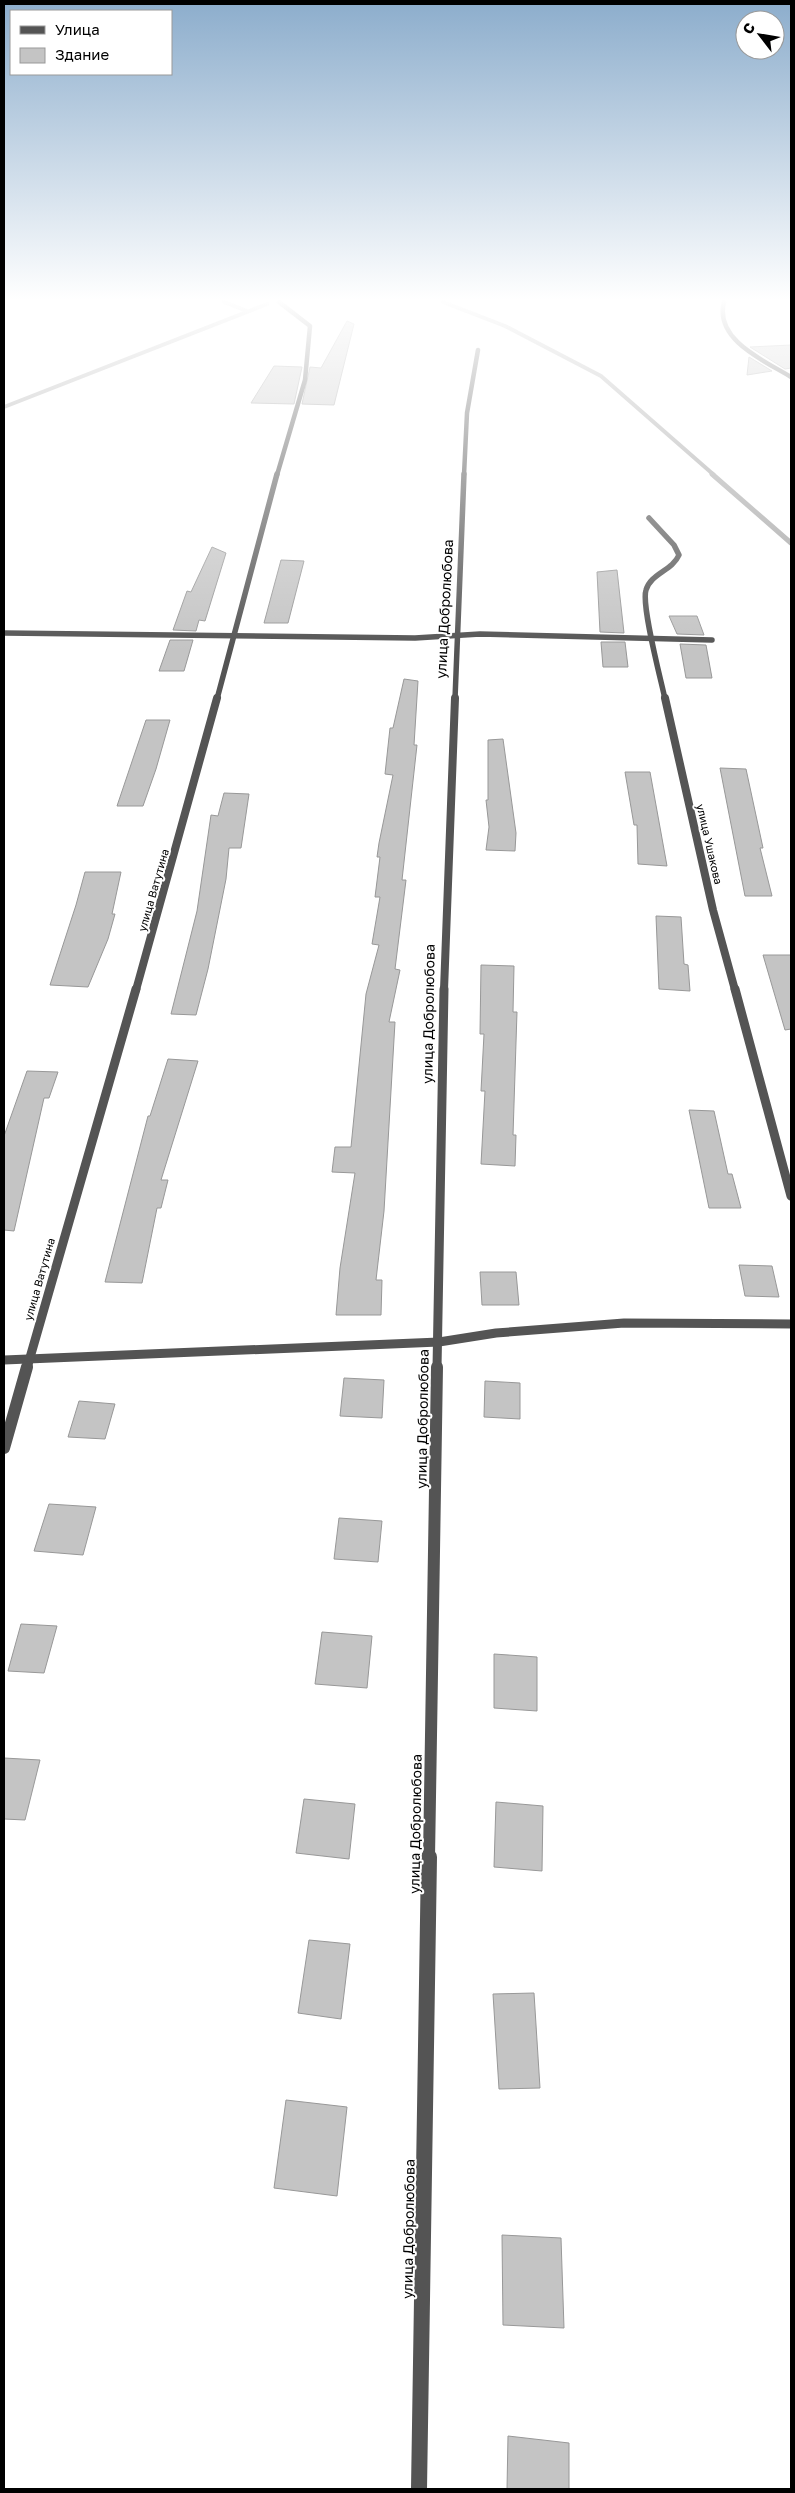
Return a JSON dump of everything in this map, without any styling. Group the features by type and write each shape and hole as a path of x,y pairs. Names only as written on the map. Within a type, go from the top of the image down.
{"street":[{"name":"улица Ватутина","path":"4,1448 28,1358 183,826 279,468 294,418"},
{"name":"улица Добролюбова","path":"419,2489 444,964 467,418"},
{"name":"улица Ушакова","path":"649,518 674,545 679,555 676,562 652,579 645,590 651,638 714,910 791,1196"},
{"path":"4,633 235,634 326,637 499,635 712,640"},
{"path":"4,1360 438,1342 496,1333 624,1323 791,1324"}],"building":[{"path":"212,547 226,553 205,621 199,620 196,631 173,630 187,591 191,592"},
{"path":"281,560 304,561 288,623 264,623"},
{"path":"617,570 624,633 600,632 597,572"},
{"path":"669,616 697,616 704,635 677,634"},
{"path":"170,640 193,640 184,671 159,671"},
{"path":"601,642 625,642 628,667 603,667"},
{"path":"680,644 706,645 712,678 686,678"},
{"path":"404,679 418,681 414,745 417,745 402,880 406,880 395,969 400,970 389,1022 395,1022 384,1211 376,1280 382,1280 381,1315 336,1315 340,1268 355,1173 332,1172 335,1147 351,1147 366,994 379,945 372,944 380,897 375,897 380,857 377,857 393,775 385,774 390,728 393,728"},
{"path":"146,720 170,720 156,769 143,806 117,806"},
{"path":"503,739 516,833 515,851 486,850 489,827 486,800 488,800 488,740"},
{"path":"720,768 746,769 763,848 760,848 772,896 745,896"},
{"path":"625,772 650,772 667,866 638,864 637,825 634,825"},
{"path":"224,793 249,794 241,848 229,848 226,879 208,969 196,1015 171,1014 197,911 211,815 218,816"},
{"path":"85,872 121,872 112,914 115,914 108,939 88,987 50,985 76,905"},
{"path":"656,916 681,917 684,964 688,965 690,991 659,989"},
{"path":"763,955 791,955 791,1029 785,1030"},
{"path":"481,965 514,966 513,1012 517,1012 513,1135 516,1135 515,1166 481,1164 485,1091 481,1091 484,1034 480,1034"},
{"path":"168,1059 198,1061 161,1180 168,1180 161,1208 157,1208 142,1283 105,1282 148,1116 150,1116"},
{"path":"27,1071 58,1072 49,1098 44,1098 14,1231 4,1230 4,1136"},
{"path":"689,1110 714,1111 728,1174 732,1174 741,1208 709,1208"},
{"path":"739,1265 772,1266 779,1297 745,1296"},
{"path":"480,1272 516,1272 519,1305 482,1305"},
{"path":"344,1378 384,1380 382,1418 340,1416"},
{"path":"485,1381 520,1383 520,1419 484,1417"},
{"path":"79,1401 115,1404 105,1439 68,1437"},
{"path":"49,1504 96,1507 83,1555 34,1551"},
{"path":"339,1518 382,1521 378,1562 334,1559"},
{"path":"21,1624 57,1626 44,1673 8,1671"},
{"path":"322,1632 372,1636 367,1688 315,1684"},
{"path":"494,1654 537,1657 537,1711 494,1708"},
{"path":"4,1758 40,1760 25,1820 4,1819"},
{"path":"304,1799 355,1804 349,1859 296,1853"},
{"path":"496,1802 543,1806 542,1871 494,1867"},
{"path":"309,1940 350,1944 341,2019 298,2013"},
{"path":"534,1993 540,2088 499,2089 493,1994"},
{"path":"286,2100 347,2107 337,2196 274,2188"},
{"path":"502,2235 561,2238 564,2328 503,2325"},
{"path":"508,2436 569,2443 569,2489 507,2489"}],"waterway":[{"path":"649,418 714,475"},
{"path":"712,474 791,543"}]}
